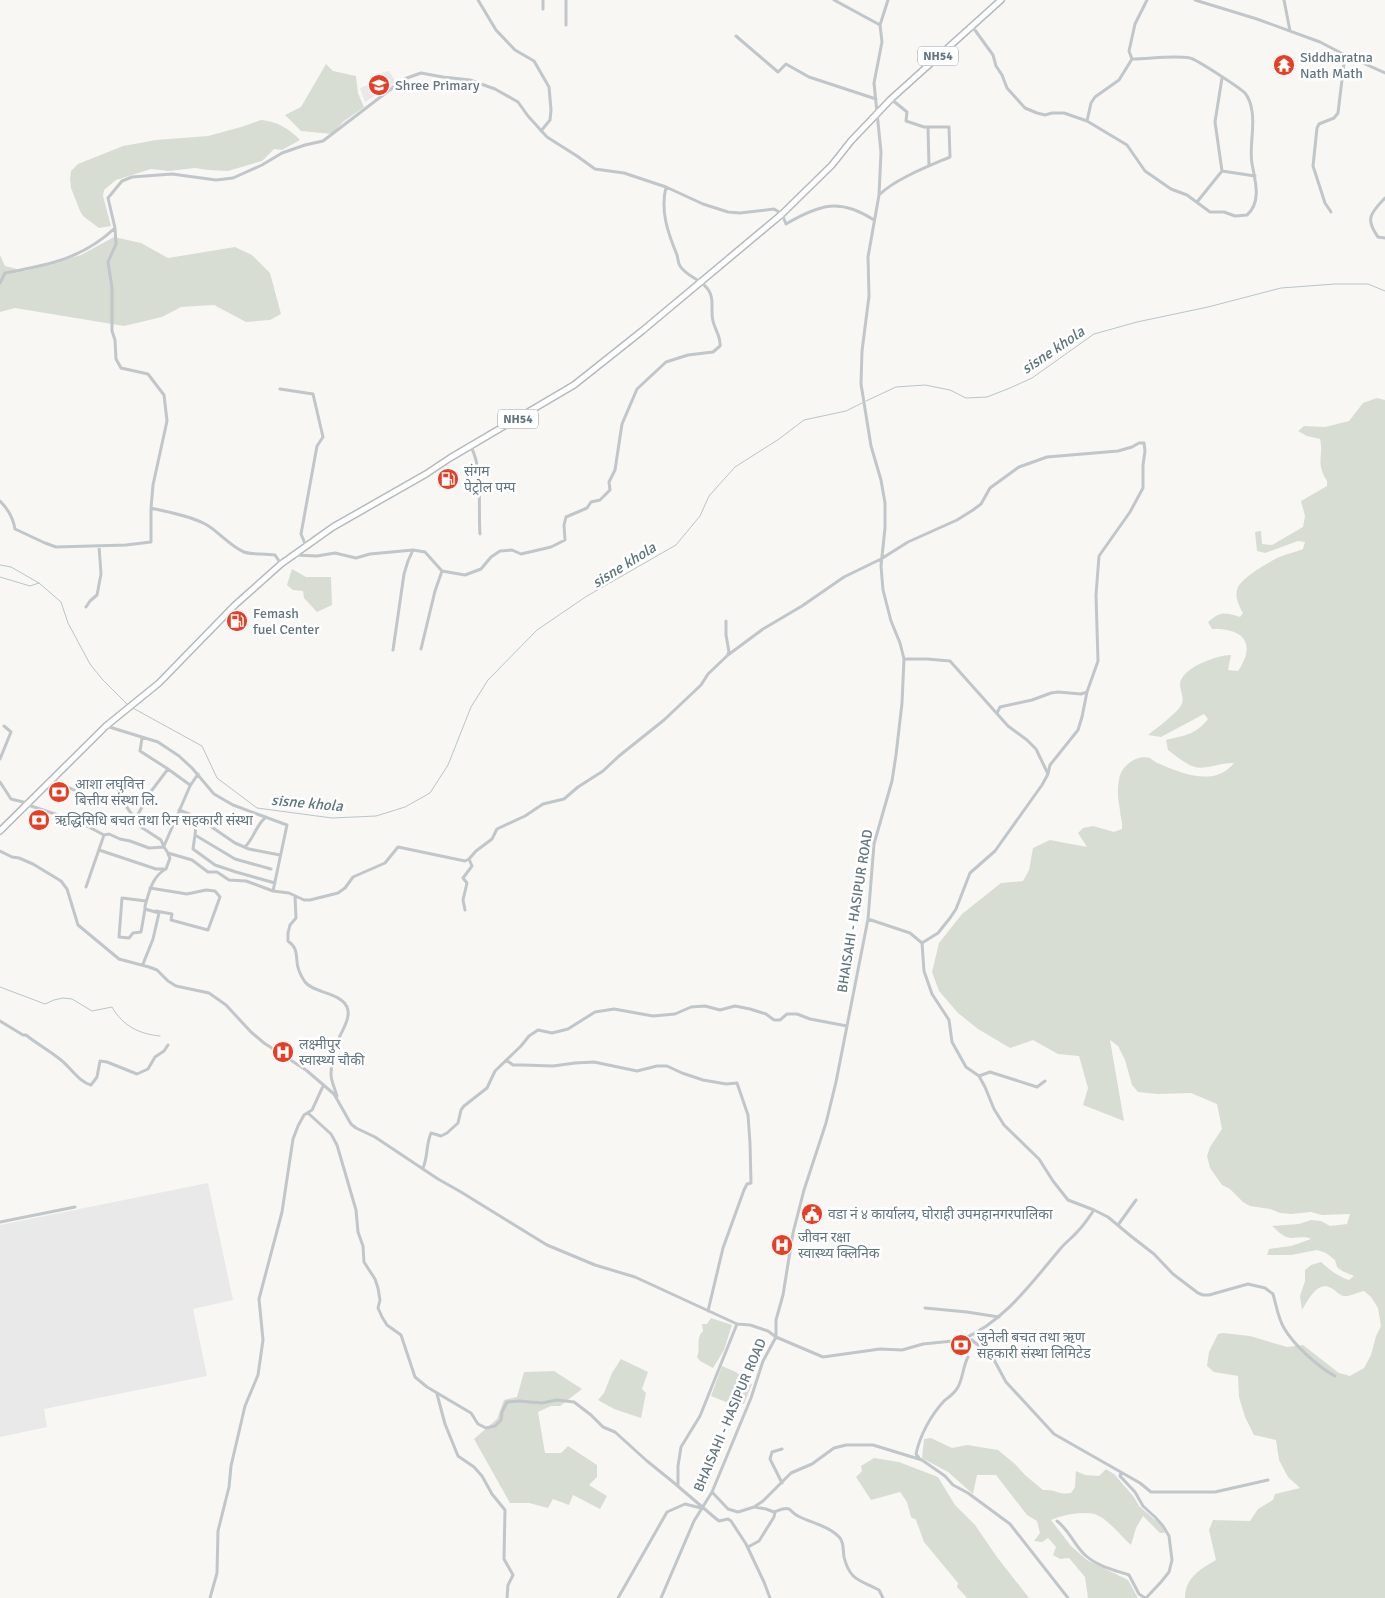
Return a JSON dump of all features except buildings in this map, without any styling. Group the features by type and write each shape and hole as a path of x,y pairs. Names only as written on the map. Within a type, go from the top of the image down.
{"main road":[{"name":"NH54","path":"1,828 106,726 159,683 235,606 293,555 333,527 426,474 574,385 701,282 782,214 828,170 891,99 1002,0"}],"street":[{"path":"478,0 496,30 515,50 534,61 549,87 550,120 541,131"},
{"path":"543,0 543,9"},
{"path":"566,0 566,25"},
{"path":"834,0 880,25"},
{"name":"BHAISAHI - HASIPUR ROAD","path":"661,1598 694,1521 712,1492 751,1398 763,1361 776,1337 776,1320 783,1295 797,1218 831,1103 847,1026 868,919 874,844 892,781 897,746 902,703 904,659 891,620 881,577 885,504 881,480 871,446 862,384 862,351 869,296 868,257 879,195 880,152 874,83 882,42 880,25 888,0"},
{"path":"1132,59 1129,51 1135,24 1147,0"},
{"path":"1195,0 1290,30 1385,73"},
{"path":"1284,0 1290,30"},
{"path":"972,26 993,55 996,66 1007,88 1026,108 1045,115 1064,113 1087,121 1127,146 1145,171 1171,188 1187,195 1210,212 1224,212 1235,216 1248,215 1256,197 1257,186 1250,147 1252,139 1250,100 1244,92 1191,58 1132,59"},
{"path":"736,36 778,72 786,64 809,77 876,99"},
{"path":"1331,212 1325,203 1312,166 1317,128 1319,124 1334,118 1338,113 1345,55"},
{"path":"1087,121 1091,103 1095,96 1119,80 1132,59"},
{"path":"0,501 12,516 15,529 56,547 151,542 153,485 167,421 164,394 148,374 121,368 116,358 115,340 112,331 112,288 108,262 116,244 116,228 108,198 122,181 132,177 172,174 216,180 233,178 262,165 282,153 323,141 404,78 421,73 470,80 495,89 518,102 546,137 595,169 624,172 728,212 740,213 774,209 782,214 786,224 812,210 830,206 843,206 859,210 874,220"},
{"path":"1197,202 1222,171 1215,122 1222,78"},
{"path":"879,195 886,188 950,157 949,127 928,127 906,121 907,112 891,99"},
{"path":"928,127 928,166"},
{"path":"1222,171 1255,176"},
{"path":"293,555 317,556 335,553 356,558 370,554 413,550 425,552 442,572 465,575 481,569 491,557 500,551 512,550 521,554 550,548 565,540 564,525 566,517 588,508 591,502 600,500 610,490 609,482 615,470 622,424 637,389 666,362 688,355 713,352 720,346 721,341 712,318 713,306 710,292 701,282 693,279 680,266 671,243 664,209 666,187"},
{"path":"1385,198 1371,212 1370,221 1378,237 1385,238"},
{"path":"0,283 5,273 53,263 80,253 104,239 116,228"},
{"path":"280,389 313,394 323,437 317,446 301,534 306,546"},
{"path":"168,853 192,860 208,872 217,872 229,880 246,881 274,891 289,893 304,900 338,893 345,888 353,877 385,863 398,848 465,861 476,850 492,839 497,829 525,816 543,804 564,798 603,771 676,709 728,655 762,629 802,606 844,577 881,559 908,542 957,520 973,510 981,504 990,488 1019,467 1047,457 1118,451 1139,443 1144,444 1143,488 1130,512 1099,556 1096,595 1098,662 1078,730 1050,765 1042,785 995,851 970,873 956,909 950,918 938,933 922,943"},
{"path":"471,447 478,472 480,534"},
{"path":"151,508 206,524 234,547 247,553 275,555 282,564"},
{"path":"86,607 90,600 97,595 101,574 99,546"},
{"path":"393,650 404,574 413,550"},
{"path":"421,649 435,591 442,572"},
{"path":"726,621 728,655"},
{"path":"904,659 950,661 1008,726 1036,749 1048,774"},
{"path":"997,713 1000,707 1032,700 1050,693 1080,694 1088,692"},
{"path":"0,760 11,732 4,726"},
{"path":"106,726 158,742 179,756 198,774 214,794 223,800 287,825 274,891"},
{"path":"142,738 140,751 190,786"},
{"path":"134,820 149,794 168,769"},
{"path":"164,847 190,786 198,774"},
{"path":"51,780 86,796 97,794 123,802 134,820 161,840 170,858 166,869 159,872 150,888 141,932 133,932 129,938 119,937 122,898 146,901"},
{"path":"0,782 11,799 28,803 31,806 51,813 70,817 104,835 109,834 149,848 164,847"},
{"path":"179,810 197,818 235,843 280,855"},
{"path":"245,847 252,840 260,821 266,817"},
{"path":"197,818 193,849 215,865 275,883"},
{"path":"86,887 104,835"},
{"path":"195,835 236,859 271,869"},
{"path":"100,850 156,869 166,869"},
{"path":"0,851 33,864 61,881 67,889 78,925 119,959 143,964 157,970 176,986 209,993 226,1005 264,1043 306,1070 334,1094 351,1124 356,1128 375,1137 547,1245 595,1265 635,1277 736,1324 750,1325 768,1331 776,1337 823,1356 880,1349 902,1350 923,1344 972,1340 993,1358 1006,1382 1054,1434 1121,1474 1140,1483 1151,1492 1215,1492 1268,1480"},
{"path":"465,910 463,900 467,883 463,878 472,866 469,859"},
{"path":"146,909 172,914 171,920 208,930 220,897 216,891 206,890 188,894 150,888"},
{"path":"295,896 296,918 290,924 288,941 293,944 297,951 299,971 306,984 316,990 328,993 346,1005 348,1011 347,1019 337,1042 330,1075 339,1102"},
{"path":"143,964 157,925 158,913 156,911"},
{"path":"868,919 910,933 922,943"},
{"path":"922,943 922,963 932,994 949,1020 952,1042 966,1067 979,1076 994,1110 1004,1125 1039,1159 1068,1200 1094,1210 1118,1225 1154,1254 1173,1274 1198,1293 1209,1295 1248,1284 1265,1288 1273,1294 1282,1326 1289,1335 1321,1368 1335,1376"},
{"path":"423,1168 426,1162 431,1133 441,1136 458,1123 464,1106 487,1088 495,1071 529,1036 538,1030 552,1033 568,1029 595,1012 614,1009 654,1016 676,1014 691,1007 704,1006 720,1010 735,1006 766,1014 774,1020 780,1020 787,1014 797,1014 810,1019 847,1026"},
{"path":"0,1021 48,1050 85,1084 91,1085 96,1078 100,1062 107,1062 137,1074 148,1069 155,1057 168,1045"},
{"path":"506,1060 513,1064 553,1066 594,1062 637,1071 657,1066 667,1066 682,1074 703,1080 726,1084 737,1083 748,1115 751,1182 747,1184 744,1190 726,1237 708,1311"},
{"path":"979,1076 990,1072 1037,1087 1045,1081"},
{"path":"210,1598 217,1573 218,1531 229,1487 231,1466 245,1406 258,1375 263,1340 259,1299 282,1212 293,1139 304,1115 312,1110 323,1086"},
{"path":"308,1113 331,1134 337,1145 356,1210 364,1262 375,1279 378,1288 380,1300 378,1308 387,1325 401,1335 415,1377 471,1414 478,1424 486,1428 495,1426 501,1420 502,1412 507,1402 542,1403 557,1400 574,1402 603,1427 615,1432 647,1462 719,1521 728,1519 731,1521 748,1547 770,1598"},
{"path":"1118,1225 1136,1200"},
{"path":"0,1222 75,1207"},
{"path":"963,1340 977,1333 999,1317 1033,1282 1063,1246 1080,1230 1094,1210"},
{"path":"925,1308 999,1317"},
{"path":"678,1486 678,1466 681,1447 700,1416 736,1324"},
{"path":"968,1357 958,1388 935,1413 920,1440 916,1454 945,1476 953,1485 1010,1524 1068,1598"},
{"path":"437,1393 445,1424 458,1456 474,1467 482,1476 492,1494 506,1510 504,1559 513,1575 508,1585 507,1598"},
{"path":"712,1492 728,1509 738,1512 754,1507 763,1501 791,1473 812,1464 834,1448 846,1445 873,1445 922,1460"},
{"path":"782,1450 772,1452 770,1458 771,1464 782,1483"},
{"path":"1057,1521 1066,1528 1084,1554 1103,1566 1129,1575 1139,1594 1146,1598 1169,1572 1172,1560 1169,1536 1163,1526 1143,1506 1135,1492 1120,1476 1121,1474"},
{"path":"618,1598 667,1512 685,1504 702,1508"},
{"path":"754,1507 775,1512 789,1509 796,1515 823,1526 840,1538 847,1566 853,1575 862,1584 879,1590 882,1598"},
{"path":"748,1547 759,1541 774,1517 775,1512"}],"shaded area":[{"path":"326,64 333,71 356,76 358,93 364,107 343,122 332,134 301,131 285,115 301,107"},
{"name":"Shree Primary","path":"389,71 396,82 365,102 360,88 379,81 378,74"},
{"path":"261,120 282,126 300,140 282,150 274,149 262,161 228,171 195,168 169,171 151,169 116,180 104,190 103,196 111,226 99,228 83,216 80,211 71,188 70,179 71,171 78,164 123,146 156,140 208,136"},
{"path":"114,237 141,243 168,258 235,247 252,255 270,273 281,314 270,320 246,322 214,305 181,307 162,317 124,326 15,308 0,312 0,255 5,266 25,271 81,255"},
{"path":"1377,398 1385,400 1385,1598 1185,1598 1188,1585 1194,1575 1216,1560 1209,1530 1213,1520 1250,1521 1258,1509 1273,1500 1275,1494 1300,1488 1288,1477 1279,1460 1276,1440 1254,1435 1245,1417 1239,1397 1238,1376 1214,1372 1207,1366 1209,1352 1218,1334 1223,1333 1250,1336 1287,1347 1303,1345 1339,1373 1350,1376 1364,1368 1371,1355 1381,1326 1378,1308 1371,1297 1364,1291 1344,1296 1326,1286 1317,1289 1302,1310 1300,1296 1305,1281 1305,1270 1311,1265 1321,1262 1349,1280 1354,1276 1342,1271 1337,1267 1335,1260 1326,1253 1317,1250 1291,1255 1267,1255 1269,1249 1291,1246 1311,1239 1305,1237 1286,1237 1272,1226 1299,1224 1311,1220 1321,1221 1330,1226 1347,1224 1350,1214 1280,1213 1270,1209 1250,1206 1243,1202 1230,1189 1222,1185 1210,1168 1207,1156 1210,1147 1222,1129 1217,1104 1191,1093 1157,1094 1138,1092 1132,1085 1125,1060 1118,1046 1110,1040 1124,1121 1083,1105 1088,1088 1079,1056 1058,1054 1033,1040 1010,1048 978,1029 958,1013 939,991 932,972 939,943 962,914 1001,883 1023,881 1029,870 1033,848 1050,840 1087,847 1078,833 1083,828 1093,826 1114,832 1122,829 1118,784 1122,771 1134,760 1145,757 1150,758 1157,763 1198,776 1218,775 1234,763 1199,768 1184,762 1168,750 1166,740 1190,734 1199,728 1208,719 1204,714 1161,737 1148,735 1170,718 1180,707 1183,701 1180,684 1182,678 1193,668 1217,657 1231,655 1228,670 1238,671 1244,661 1246,652 1244,639 1232,631 1212,629 1208,622 1219,614 1230,614 1240,617 1243,613 1238,602 1237,590 1243,581 1277,558 1303,549 1305,542 1298,541 1265,553 1257,551 1255,532 1261,531 1262,544 1272,545 1303,527 1305,516 1301,501 1327,486 1327,481 1321,469 1320,439 1307,436 1298,431 1304,426 1325,427 1349,421 1363,403"},
{"path":"292,569 306,577 331,577 332,605 317,612 304,598 303,591 293,590 287,585"},
{"path":"208,1183 233,1300 193,1309 207,1376 44,1409 47,1427 0,1437 0,1225"},
{"path":"711,1318 732,1325 724,1350 713,1368 700,1361 697,1357 699,1337 703,1331 702,1324 707,1324"},
{"path":"621,1359 648,1372 642,1389 646,1393 641,1418 614,1409 598,1400 604,1393 612,1373"},
{"path":"722,1366 736,1372 752,1384 744,1404 726,1402 711,1396"},
{"path":"554,1371 582,1389 560,1406 551,1406 538,1412 545,1453 561,1453 568,1446 597,1465 597,1477 589,1485 607,1496 600,1509 573,1495 569,1505 553,1499 548,1508 529,1503 510,1503 474,1439 497,1419 504,1400 517,1397 524,1372"},
{"path":"931,1438 952,1448 967,1445 998,1450 1043,1490 1071,1493 1075,1487 1076,1471 1085,1475 1099,1476 1106,1469 1114,1474 1134,1497 1139,1506 1162,1526 1165,1533 1160,1533 1143,1516 1136,1528 1131,1545 1108,1523 1094,1514 1072,1514 1051,1520 1071,1546 1087,1560 1128,1580 1138,1598 1088,1598 1085,1577 1069,1558 1060,1559 1053,1555 1056,1547 1048,1538 1042,1542 1034,1541 1040,1533 1037,1521 1027,1515 996,1475 977,1475 973,1494 948,1472 922,1458 924,1439"},
{"path":"874,1458 899,1462 938,1477 955,1505 975,1525 1029,1598 967,1598 957,1587 958,1583 924,1542 916,1520 911,1517 907,1502 900,1492 871,1500 856,1477 862,1471 861,1466"}],"waterway":[{"name":"sisne khola","path":"866,401 896,387 925,385 950,390 966,398 987,397 1032,378 1094,334 1281,288 1335,284 1368,284 1385,291"},
{"name":"sisne khola","path":"131,707 202,746 217,778 257,808 332,818 376,816 405,807 430,793 448,765 471,707 488,680 537,630 587,596 676,545 700,516 709,496 735,467 779,439 804,420 846,411 862,403"},
{"name":"sisne khola","path":"0,565 11,567 39,583 61,602 68,623 90,664 128,705"},
{"path":"0,577 30,586 39,583"},
{"path":"0,987 45,1004 63,998 72,999 92,1011 112,1007 116,1014 132,1028 160,1036"}],"place":[{"name":"Siddharatna Nath Math","path":"1284,65"},
{"name":"Shree Primary","path":"379,85"},
{"name":"संगम पेट्रोल पम्प","path":"448,479"},
{"name":"Femash fuel Center","path":"237,621"},
{"name":"आशा लघुवित्त बित्तीय संस्था लि.","path":"59,792"},
{"name":"ऋद्धिसिधि बचत तथा रिन सहकारी संस्था","path":"39,820"},
{"name":"लक्ष्मीपुर स्वास्थ्य चौकी","path":"283,1052"},
{"name":"वडा नं ४ कार्यालय, घोराही उपमहानगरपालिका","path":"812,1214"},
{"name":"जीवन रक्षा स्वास्थ्य क्लिनिक","path":"782,1245"},
{"name":"जुनेली बचत तथा ऋण सहकारी संस्था लिमिटेड","path":"961,1345"}]}
